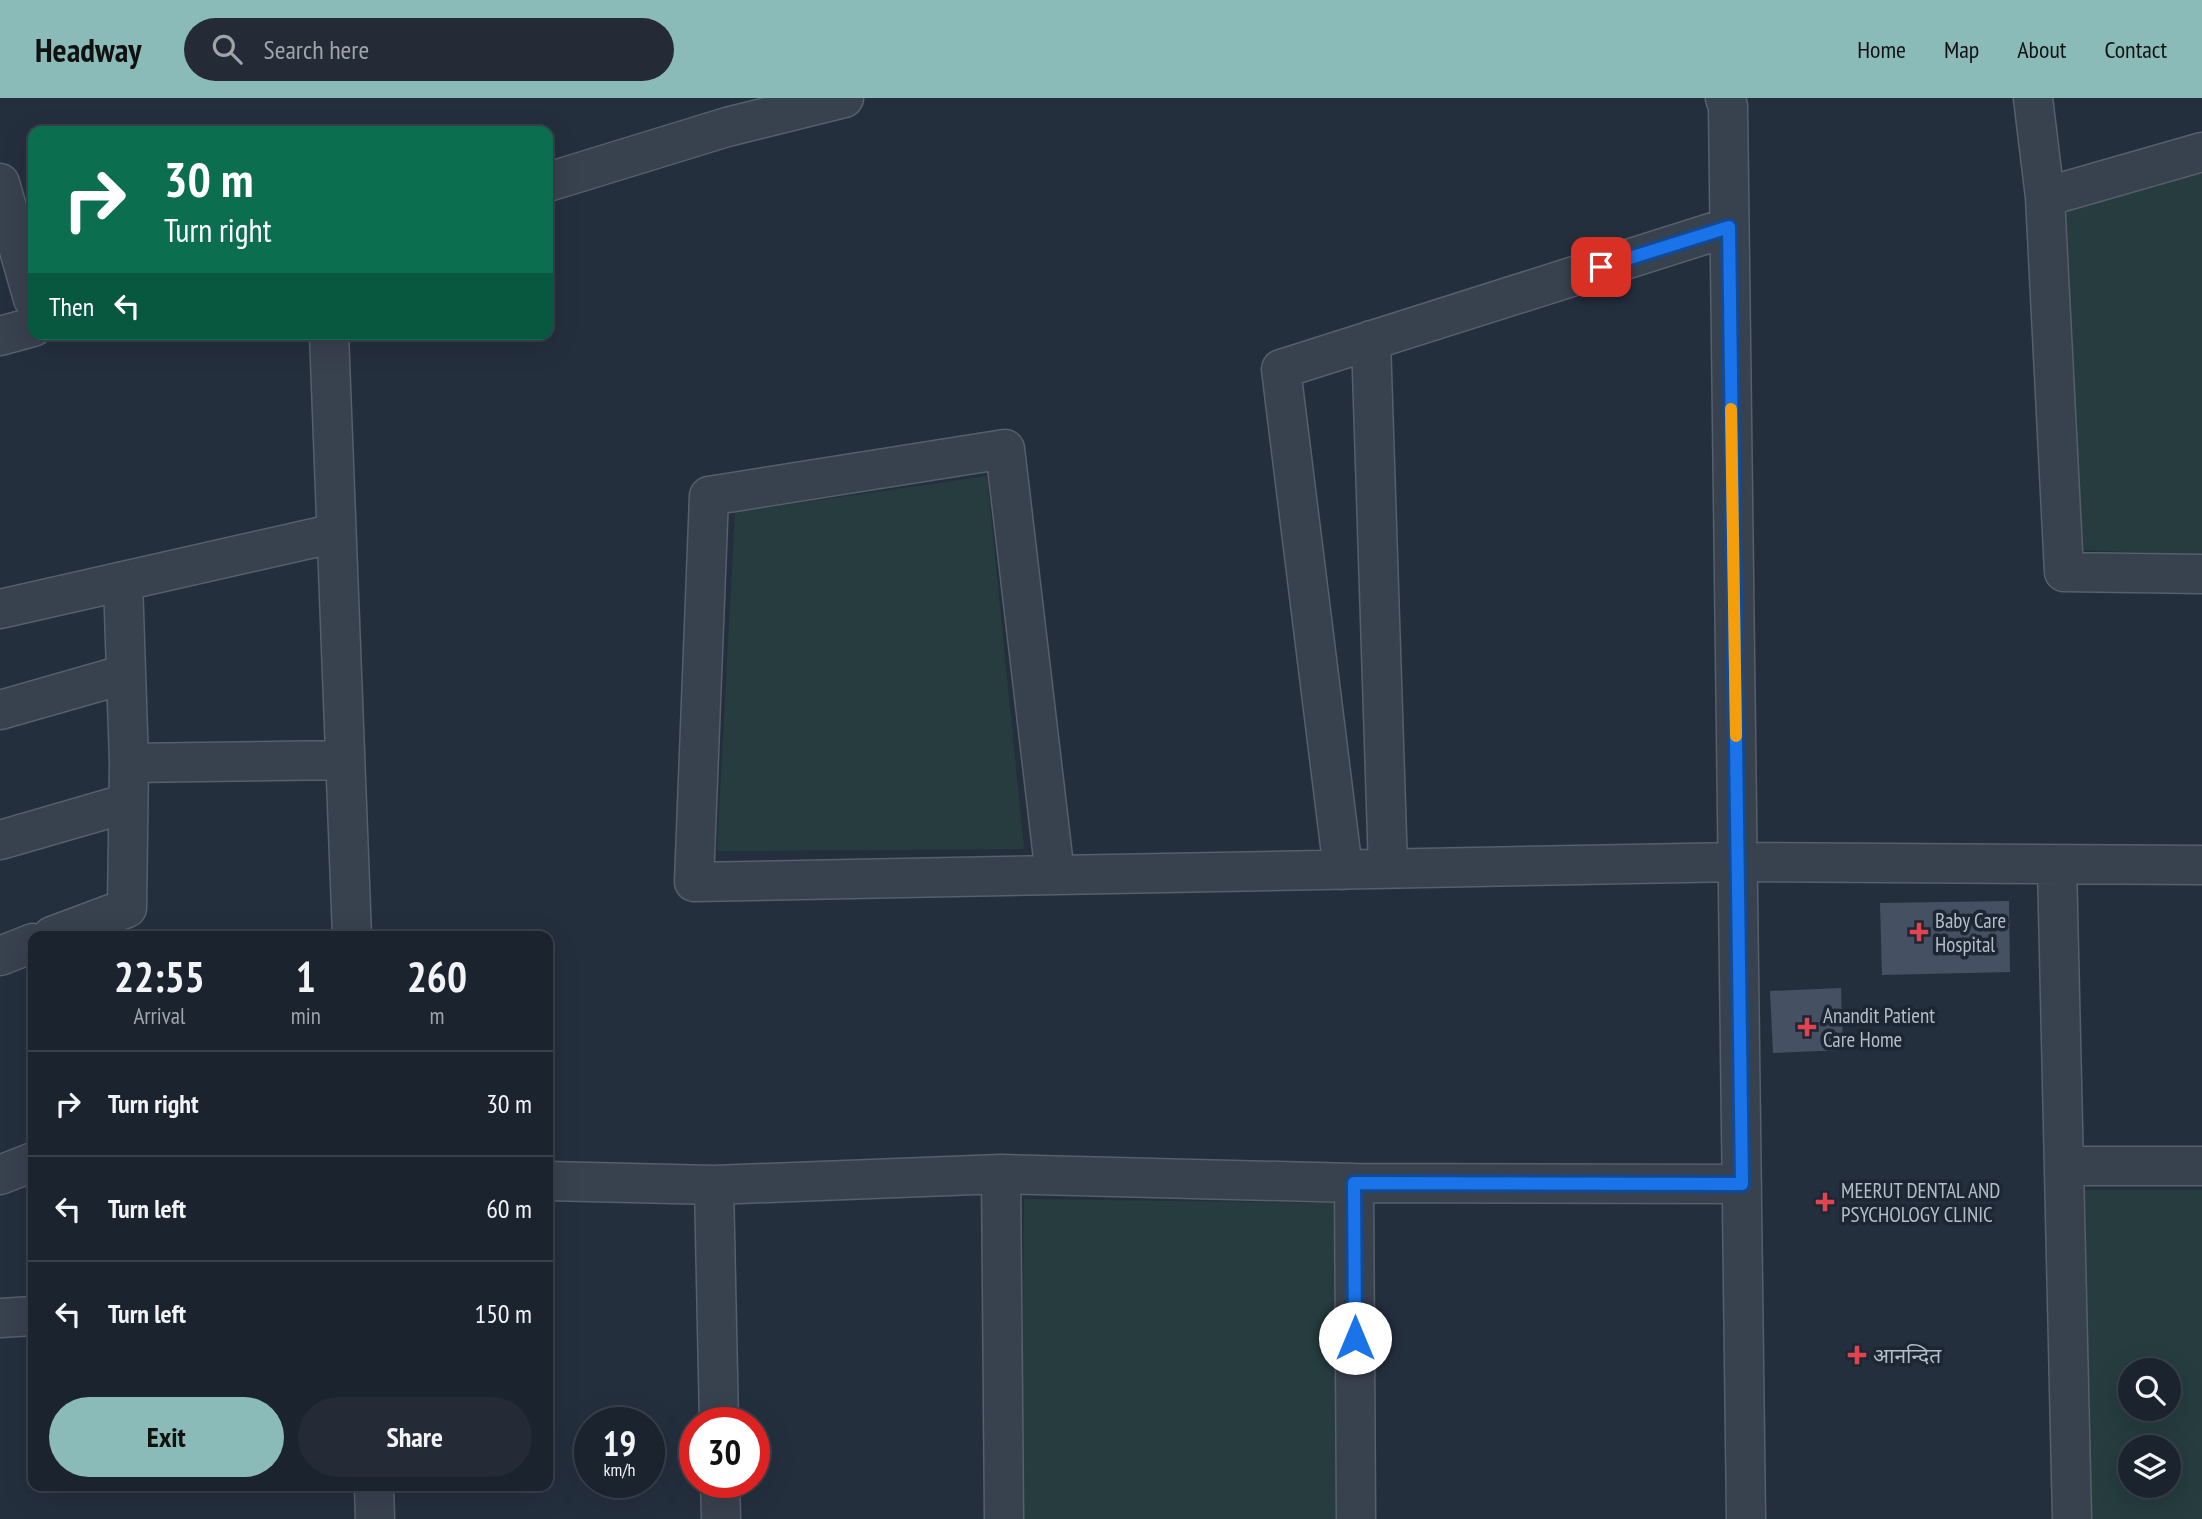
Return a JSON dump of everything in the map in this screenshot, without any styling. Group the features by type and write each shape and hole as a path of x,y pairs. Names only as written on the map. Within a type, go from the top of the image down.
{"street":[{"path":"553,180 723,112 844,98"},
{"path":"1725,98 1728,106 1746,1519"},
{"path":"2033,98 2045,197 2064,572 2202,574"},
{"path":"2045,197 2202,152"},
{"path":"0,183 28,281"},
{"path":"1343,870 1281,369 1729,227"},
{"path":"0,336 28,328"},
{"path":"328,340 352,931"},
{"path":"1371,340 1388,868"},
{"path":"1055,875 1005,449 709,496 694,882 1738,862 2202,865"},
{"path":"0,609 336,533"},
{"path":"65,931 127,908 129,763 123,581"},
{"path":"0,710 126,674"},
{"path":"129,763 345,760"},
{"path":"0,840 128,803"},
{"path":"2057,865 2072,1519"},
{"path":"0,956 28,945"},
{"path":"0,1175 28,1164"},
{"path":"2064,1166 2202,1166"},
{"path":"553,1181 714,1185 1002,1174 1354,1183 1742,1184"},
{"path":"1002,1174 1004,1519"},
{"path":"1354,1183 1356,1519"},
{"path":"714,1185 719,1407"},
{"path":"0,1318 28,1316"},
{"path":"374,1491 375,1519"},
{"path":"720,1498 721,1519"}],"green space":[{"path":"2202,169 2202,555 2078,550 2063,207"},
{"path":"987,476 1024,849 717,851 735,512"},
{"path":"2085,1190 2202,1190 2202,1519 2087,1519"},
{"path":"1024,1199 1335,1203 1340,1519 1021,1519"}],"building":[{"path":"2009,901 2010,972 1882,975 1880,903"},
{"path":"1841,988 1843,1050 1773,1053 1770,991"}],"slow traffic":[{"path":"1731,409 1736,736"}],"place":[{"name":"Baby Care Hospital","path":"1919,932"},
{"name":"Anandit Patient Care Home","path":"1807,1027"},
{"name":"MEERUT DENTAL AND PSYCHOLOGY CLINIC","path":"1825,1202"},
{"name":"आनन्दित","path":"1857,1355"}],"route":[{"path":"1355,1338 1354,1183 1742,1184 1729,227 1601,267"}]}
